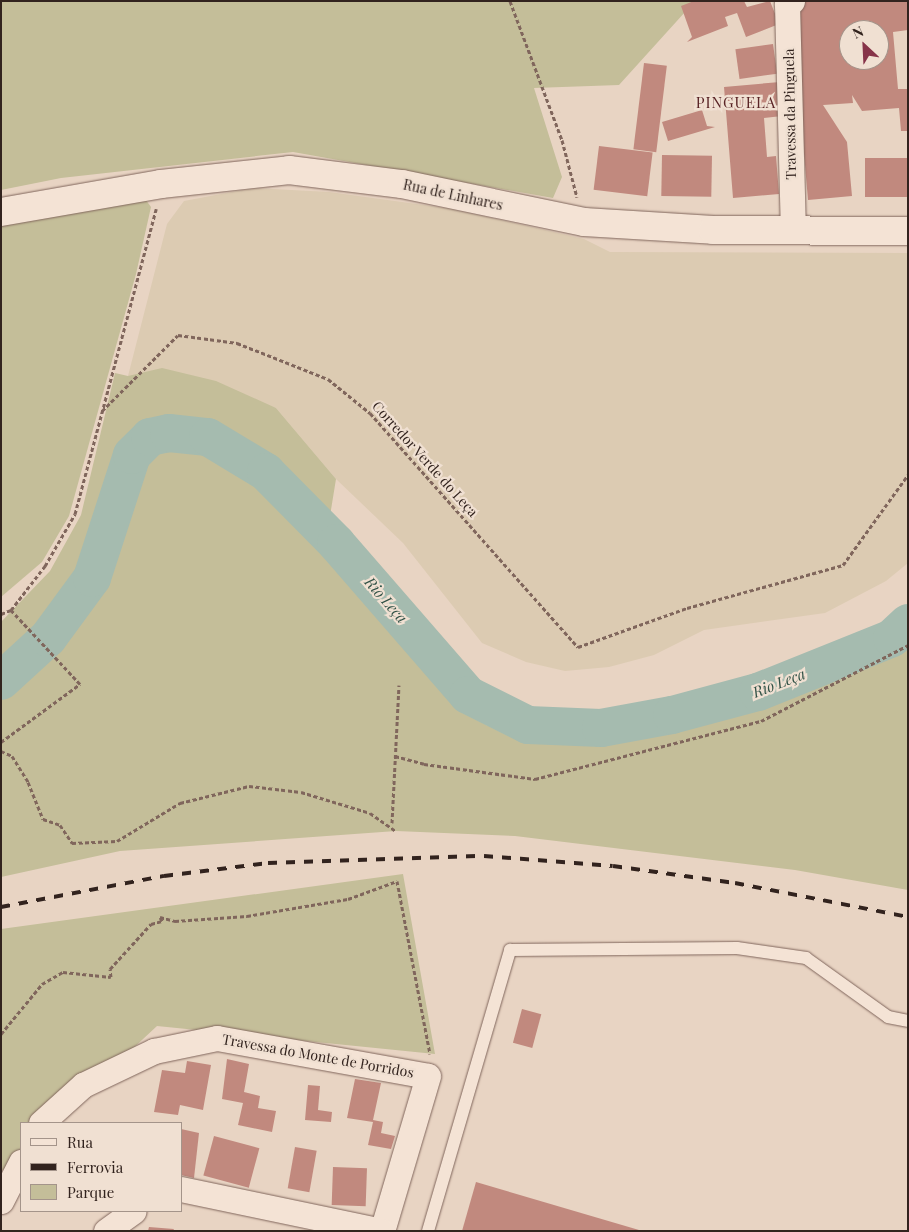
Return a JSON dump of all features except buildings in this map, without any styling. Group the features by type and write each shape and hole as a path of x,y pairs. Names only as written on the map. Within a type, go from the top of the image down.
{"main road":[{"name":"Rua de Linhares","path":"1,212 161,184 289,170 402,184 584,222 792,230 908,230"}],"street":[{"name":"Travessa da Pinguela","path":"792,1 787,4 792,230"},
{"name":"Travessa do Monte de Porridos","path":"42,1122 83,1085 154,1051 217,1038 428,1076 382,1231"},
{"path":"1,1201 20,1164"},
{"path":"182,1189 382,1231"},
{"path":"106,1231 133,1212"}],"lane":[{"path":"428,1231 510,950 737,948 806,958 888,1017 908,1021"}],"path":[{"path":"510,1 562,140 584,222"},
{"path":"1,614 11,610 45,566 76,514 89,475 102,411 143,271 161,184"},
{"name":"Corredor Verde do Leça","path":"102,411 178,335 237,343 328,379 370,413 578,647 687,608 843,565 908,475"},
{"path":"1,742 80,684 11,610"},
{"path":"395,756 424,764 535,779 761,720 908,645"},
{"path":"396,831 392,824 399,685"},
{"path":"1,751 12,756 28,782 42,819 60,825 72,843 117,841 180,803 249,786 301,792 370,813 392,824"},
{"path":"1,1034 42,984 62,972 111,978 110,969 152,924 162,921 160,917 174,921 247,916 348,899 397,881 418,997 431,1046 428,1076"}],"shaded area":[{"path":"253,188 329,192 453,209 584,239 610,252 908,253 908,563 886,581 825,613 704,630 654,655 609,667 565,671 526,662 482,643 403,543 336,479 276,408 128,376 167,224 184,201"}],"green space":[{"path":"1,1 695,1 619,85 534,88 562,177 553,198 293,152 61,178 1,190"},
{"path":"143,196 151,207 136,274 69,516 42,562 1,597 1,223"},
{"path":"162,368 216,381 276,408 336,479 324,553 435,684 486,725 559,742 623,733 756,706 908,645 908,890 795,870 515,836 396,831 120,851 1,877 1,622 50,571 81,515 115,373 128,376"},
{"path":"403,874 435,1054 157,1026 54,1122 20,1122 20,1154 1,1172 1,929"}],"waterway":[{"name":"Rio Leça","path":"1,681 48,638 92,578 132,455 150,437 169,433 208,437 266,472 336,543 468,695 528,725 601,728 672,715 758,692 892,638 908,623"}],"railway":[{"path":"1,907 164,876 268,863 484,856 613,866 735,883 908,917"}],"district":[{"name":"PINGUELA","path":"736,103"}]}
